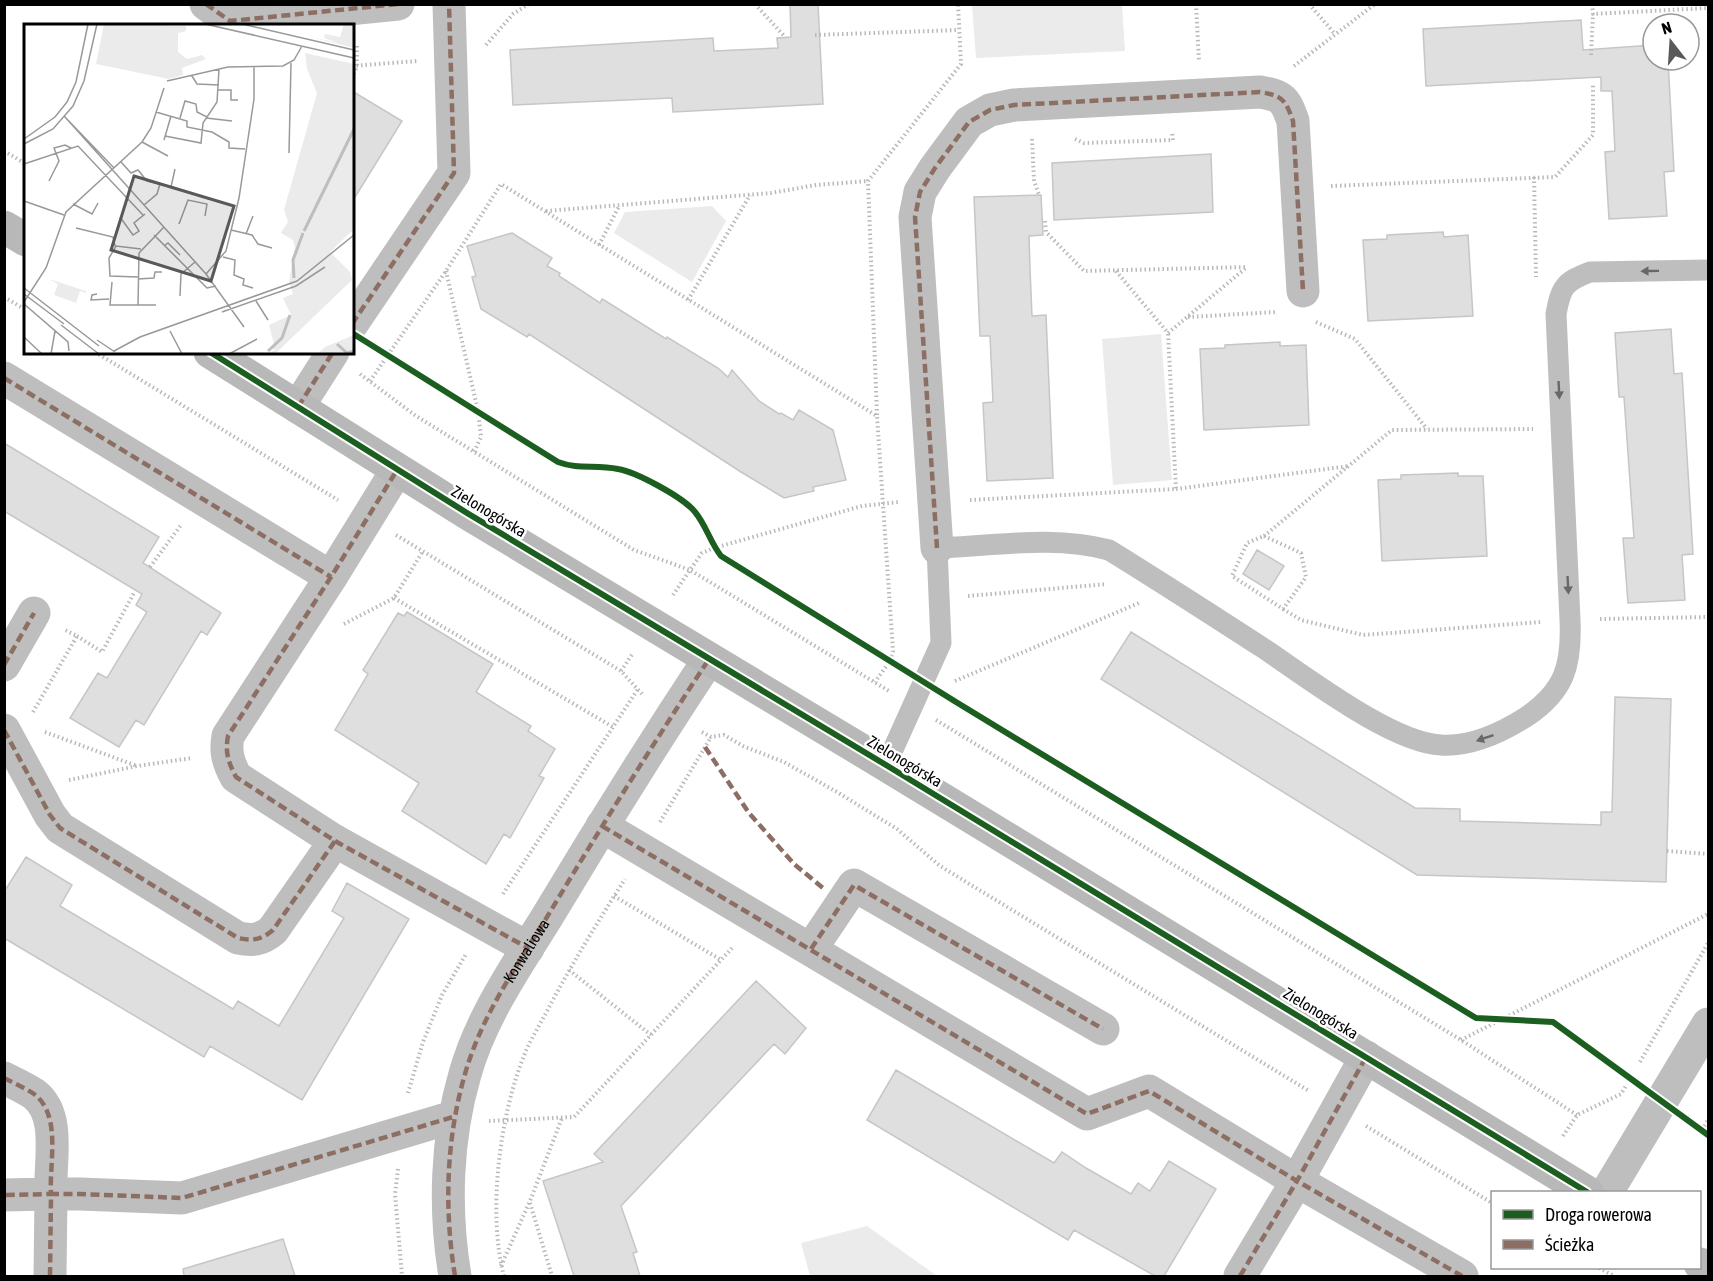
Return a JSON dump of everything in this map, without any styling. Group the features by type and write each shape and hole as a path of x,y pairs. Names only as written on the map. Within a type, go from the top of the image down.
{"street":[{"path":"206,4 230,21 398,4"},
{"path":"354,321 454,173 449,4"},
{"path":"938,548 915,217 920,192 934,168 969,122 990,110 1029,105 1260,92 1276,95 1286,104 1293,121 1297,188 1298,301"},
{"path":"4,227 24,239"},
{"name":"Zielonogórska","path":"213,354 397,470 1585,1191"},
{"path":"298,407 332,354"},
{"path":"4,378 331,577"},
{"path":"397,470 228,736 226,748 228,763 236,777 335,841 528,948"},
{"path":"4,665 34,613"},
{"name":"Konwaliowa","path":"455,1276 450,1245 448,1196 453,1122 465,1071 483,1024 602,826 709,659"},
{"path":"14,733 35,786 50,815 60,828 238,938 251,941 263,938 273,930 335,841"},
{"path":"602,826 1088,1113 1149,1091 1297,1181 1462,1276"},
{"path":"811,950 854,885 1103,1029"},
{"path":"1607,1191 1708,1024"},
{"path":"1240,1276 1297,1181 1366,1057"},
{"path":"4,1078 33,1094 48,1110 52,1122 50,1276"},
{"path":"4,1195 80,1194 182,1198 453,1122"}],"lane":[{"path":"886,765 941,643 938,548 1069,542 1109,549 1367,717 1419,741 1441,746 1466,743 1489,737 1512,726 1535,711 1551,695 1564,677 1570,659 1556,314 1559,294 1575,278 1590,272 1708,270"}],"path":[{"path":"755,4 785,37"},
{"path":"1196,4 1202,95"},
{"path":"1309,4 1335,34"},
{"path":"1364,4 1365,12"},
{"path":"1260,92 1374,4"},
{"path":"1591,55 1592,4"},
{"path":"1661,10 1665,4"},
{"path":"1593,14 1708,8"},
{"path":"815,35 959,30"},
{"path":"354,73 357,66"},
{"path":"1297,188 1555,177 1593,135 1593,84"},
{"path":"1029,105 1034,181 1039,195"},
{"path":"4,150 24,163"},
{"path":"1534,177 1536,280 1556,314"},
{"path":"545,212 771,194 816,185 868,181"},
{"path":"370,381 446,271 501,184 877,416 893,651 890,661 875,682"},
{"path":"688,300 750,195"},
{"path":"599,245 619,206"},
{"path":"1045,221 1046,232 1084,271 1248,267 1168,333"},
{"path":"1115,270 1168,333 1176,489"},
{"path":"446,271 478,411 482,437 474,452"},
{"path":"4,297 24,309"},
{"path":"1187,318 1298,301 1355,339 1427,430"},
{"path":"379,350 398,361"},
{"path":"98,354 621,671 651,704 711,737 724,735 743,746 784,762 837,792 897,829 940,866 1491,1202"},
{"path":"332,354 416,416 634,550 690,570 913,705"},
{"path":"468,405 488,418"},
{"path":"1561,429 1392,430 1264,536 1247,543 1232,576 1301,620 1363,635 1570,620 1708,616"},
{"path":"690,570 702,554 714,548 862,506 883,503 1176,489 1350,466"},
{"path":"150,567 183,521"},
{"path":"1264,536 1301,553 1306,576 1283,609"},
{"path":"709,539 721,556"},
{"path":"342,625 394,598 423,551"},
{"path":"958,596 1110,583"},
{"path":"1172,589 947,685 934,719 1461,1040 1576,1115"},
{"path":"34,613 102,652 135,591"},
{"path":"394,598 613,727"},
{"path":"77,636 14,733 137,766"},
{"path":"880,655 944,695"},
{"path":"504,1276 495,1204 505,1119 525,1053 569,970 711,737"},
{"path":"35,786 137,766 195,758"},
{"path":"1667,851 1708,854"},
{"path":"614,896 721,960"},
{"path":"1461,1040 1708,914"},
{"path":"1638,1067 1708,943"},
{"path":"453,1122 574,1117 736,945"},
{"path":"569,970 651,1035"},
{"path":"1485,1018 1513,1020"},
{"path":"1544,1166 1576,1115 1621,1094 1632,1078"},
{"path":"501,1266 530,1201 562,1118"},
{"path":"1702,1130 1708,1120"},
{"path":"530,1201 552,1276"}],"shaded area":[{"path":"972,5 1122,5 1125,51 976,58"},
{"path":"712,206 726,221 692,282 614,233 625,212"},
{"path":"1161,334 1172,480 1113,485 1102,339"},
{"path":"867,1226 937,1276 810,1276 801,1243"}],"building":[{"path":"790,4 818,4 823,104 673,112 672,98 513,105 510,50 713,38 714,51 778,48 777,38 791,37"},
{"path":"1581,20 1583,50 1641,46 1641,72 1669,72 1674,171 1664,172 1667,216 1609,219 1605,152 1615,151 1612,91 1601,91 1601,77 1426,86 1423,29"},
{"path":"354,92 402,121 354,199"},
{"path":"1211,154 1213,212 1054,220 1052,163"},
{"path":"1041,195 1043,235 1029,236 1030,269 1032,316 1046,315 1053,478 987,481 983,403 993,402 990,336 980,336 974,197"},
{"path":"1443,232 1444,237 1468,235 1473,316 1368,321 1363,240 1387,239 1387,235"},
{"path":"512,233 552,258 547,266 600,303 602,299 604,300 718,368 728,377 732,370 759,401 779,414 793,420 799,410 833,430 846,480 813,487 814,491 784,498 529,334 527,337 481,309 472,277 476,276 467,246"},
{"path":"1671,329 1674,374 1682,373 1693,554 1682,555 1685,600 1628,603 1623,538 1634,538 1624,397 1619,397 1615,333"},
{"path":"1280,342 1280,346 1306,345 1309,425 1204,430 1200,349 1225,348 1225,345"},
{"path":"4,443 159,537 143,563 221,613 207,635 201,631 144,725 136,720 119,747 70,718 98,673 107,678 147,612 136,605 142,594 4,511"},
{"path":"1458,473 1458,476 1483,476 1487,556 1382,561 1378,480 1401,479 1401,475"},
{"path":"1257,550 1284,566 1269,590 1243,574"},
{"path":"407,612 493,664 476,692 531,726 528,731 555,749 539,776 544,778 510,838 504,834 486,864 402,811 419,783 335,730 368,674 363,670 398,613 404,616"},
{"path":"1131,632 1415,808 1460,809 1460,821 1601,825 1601,812 1612,812 1615,697 1671,699 1666,882 1417,875 1101,679"},
{"path":"26,857 72,885 60,906 233,1009 238,1001 279,1026 344,918 332,911 347,883 409,919 302,1100 210,1046 204,1057 4,938 4,892"},
{"path":"756,981 806,1028 785,1054 774,1044 621,1206 637,1252 633,1253 640,1276 574,1276 543,1181 603,1162 594,1154"},
{"path":"896,1070 1054,1163 1062,1152 1131,1194 1138,1183 1150,1191 1169,1161 1216,1189 1164,1276 1155,1276 1074,1230 1068,1240 867,1120"},
{"path":"283,1239 295,1276 184,1276 183,1269"}],"marked path":[{"path":"206,4 230,21 398,4"},
{"path":"354,321 454,173 449,4"},
{"path":"937,548 915,217 920,192 969,122 990,110 1014,105 1260,92 1278,97 1285,103 1293,121 1303,291"},
{"path":"298,407 332,354"},
{"path":"4,378 331,577"},
{"path":"4,730 50,815 60,828 238,938 257,939 269,933 335,841 236,777 228,757 228,736 397,470"},
{"path":"4,665 34,613"},
{"path":"455,1276 448,1200 451,1149 465,1074 480,1032 512,974 626,787 709,659"},
{"path":"705,747 749,813 794,864 823,888"},
{"path":"602,826 1087,1114 1149,1091 1297,1181 1462,1276"},
{"path":"335,841 528,948"},
{"path":"811,949 854,885 1103,1029"},
{"path":"1240,1276 1297,1181 1366,1057"},
{"path":"4,1078 34,1094 43,1103 48,1114 52,1140 51,1194 4,1195"},
{"path":"50,1276 51,1194 182,1198 453,1117"}],"cycle path":[{"path":"354,334 558,462 573,466 626,471 670,493 695,512 721,556 956,702 1476,1018 1553,1022 1708,1135"},
{"path":"213,354 467,513 1585,1191"}]}
